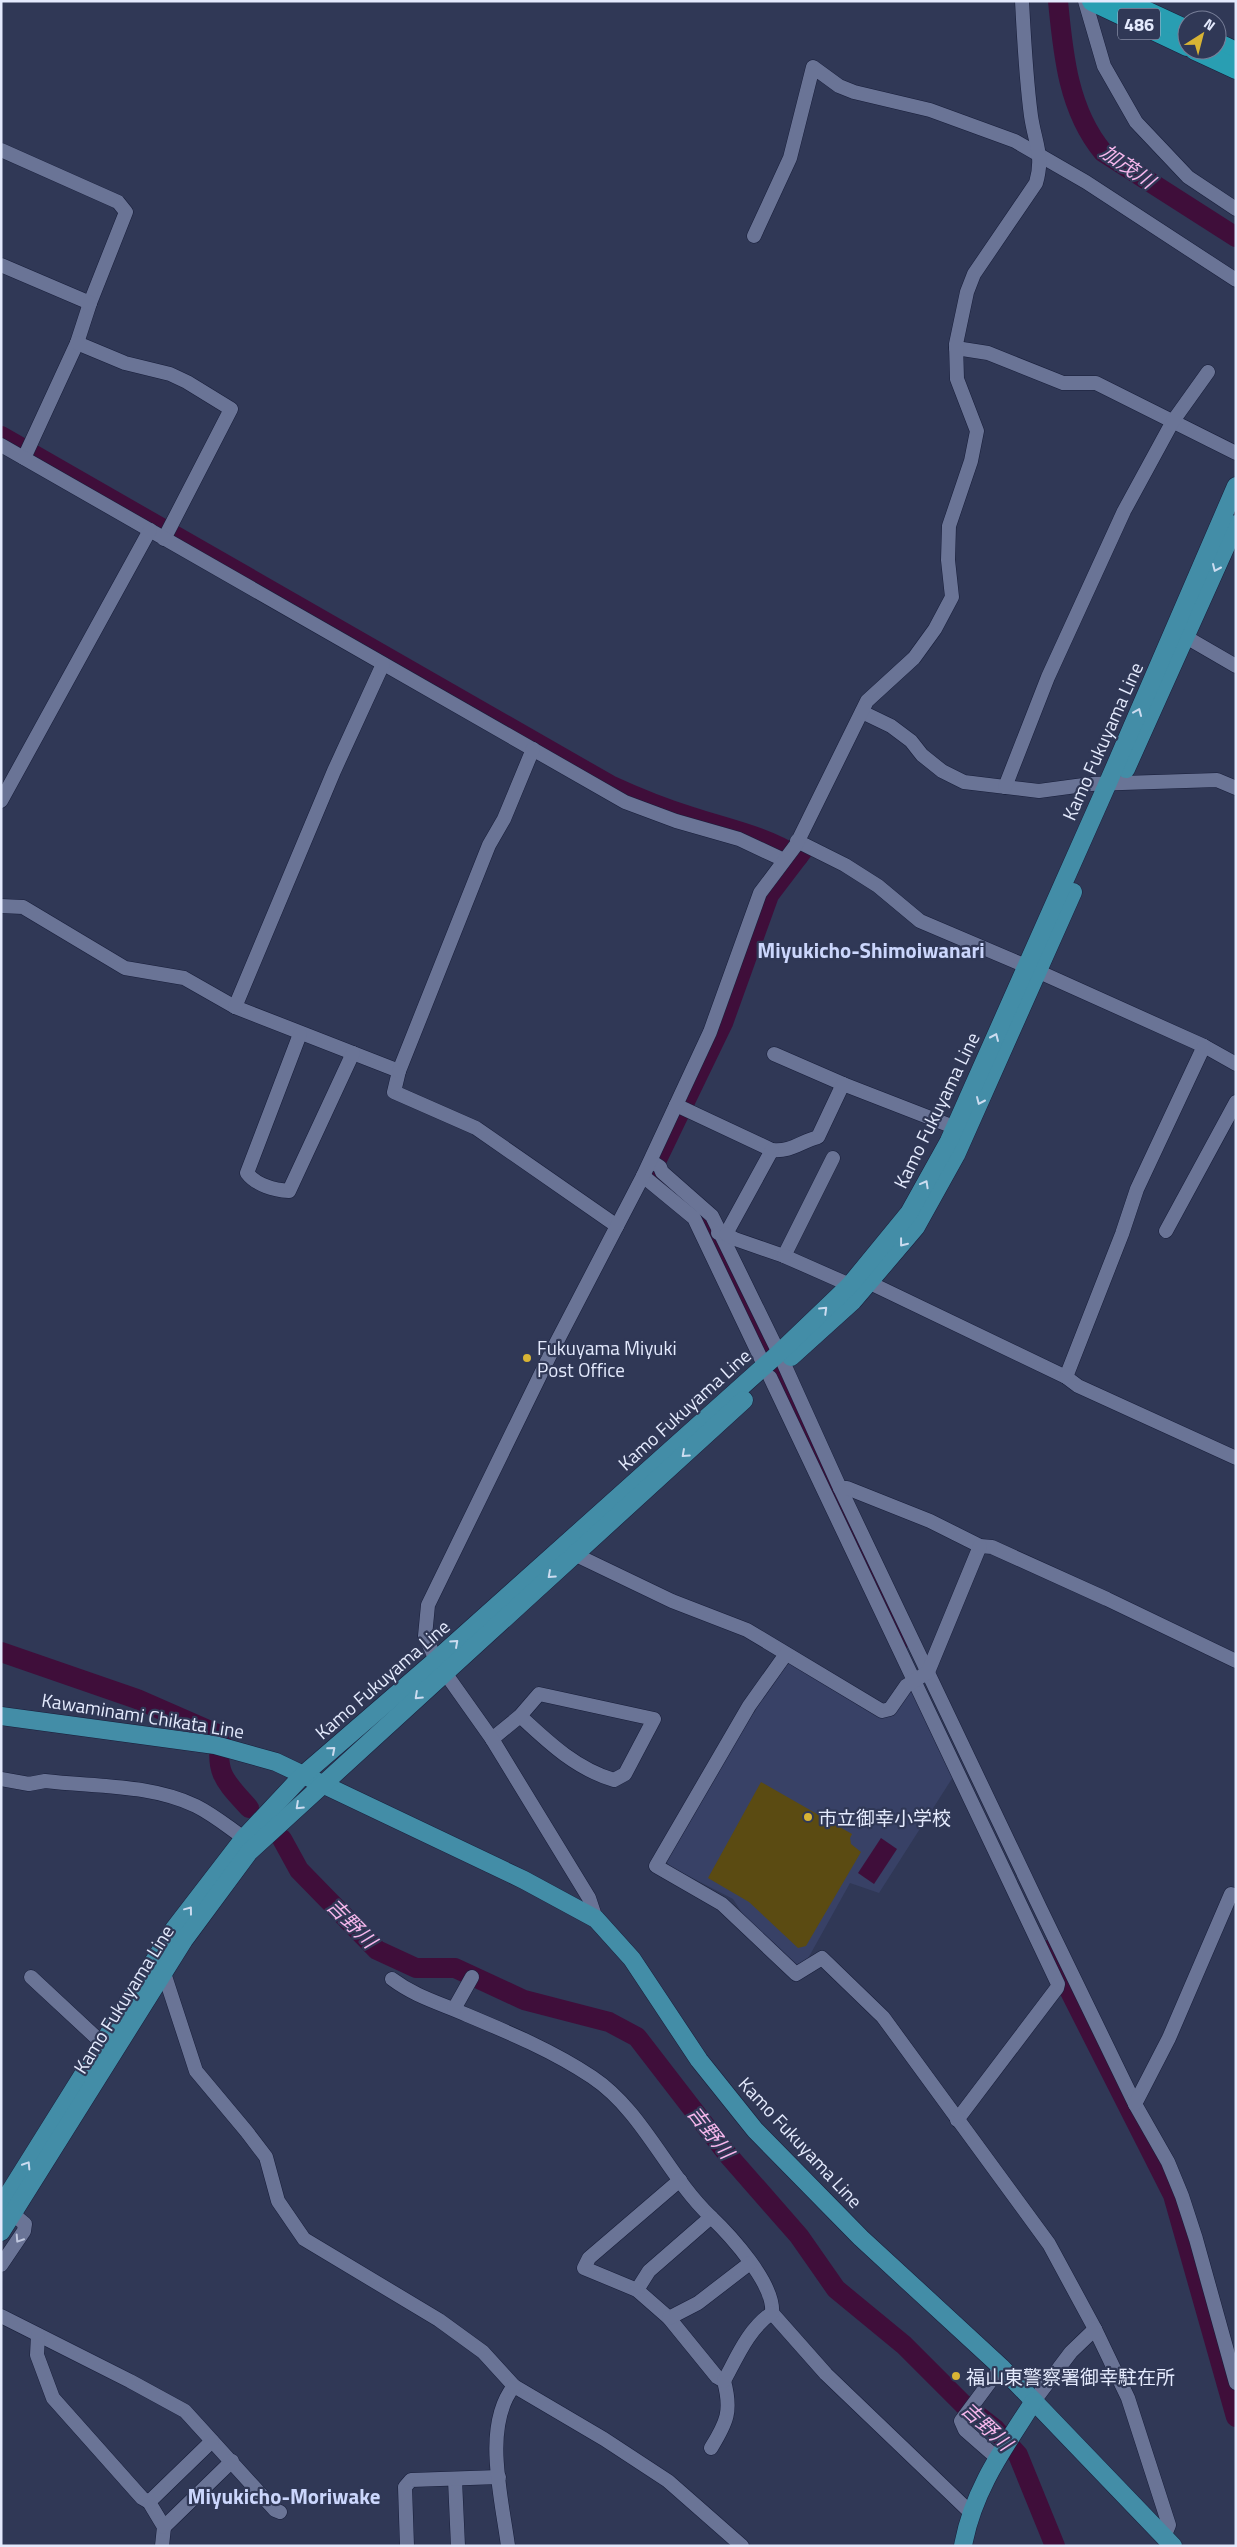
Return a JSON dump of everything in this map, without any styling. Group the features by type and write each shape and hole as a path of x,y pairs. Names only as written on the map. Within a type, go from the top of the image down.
{"highway":[{"name":"486","path":"1092,1 1177,41"},
{"name":"486","path":"1124,1 1177,25"},
{"path":"1217,60 1236,69"}],"main road":[{"name":"Kamo Fukuyama Line","path":"1,2232 4,2207 102,2043 174,1929 244,1838 303,1775 440,1666 574,1554 774,1365 850,1286 909,1213 961,1130 1113,784 1236,486"},
{"name":"Kamo Fukuyama Line","path":"1113,784 1186,637 1236,524"},
{"name":"Kamo Fukuyama Line","path":"4,2207 164,1973 184,1940 249,1852 323,1783 440,1666 774,1365 853,1301 916,1227 956,1155 961,1130"},
{"name":"Kawaminami Chikata Line","path":"1,1716 221,1746 276,1762 303,1775"},
{"name":"Kamo Fukuyama Line","path":"303,1775 524,1880 596,1919 632,1959 699,2060 756,2130 861,2238 1001,2367 1168,2541"},
{"path":"963,2546 970,2512 1004,2448 1034,2401"}],"street":[{"path":"596,1919 589,1898 492,1739 440,1666 425,1636 428,1605 551,1353 643,1176 653,1162 680,1107 710,1032 760,893 790,851 867,701 914,658 935,629 952,597 948,560 949,526 971,461 977,431 957,379 956,348 966,292 974,274 1036,184 1040,168 1040,154 1032,119 1025,56 1022,1"},
{"path":"1085,1 1104,66 1136,122 1188,177 1236,209"},
{"path":"754,236 790,158 813,67 840,86 854,92 939,113 1015,140 1040,154 1236,280"},
{"path":"1,150 118,202 126,212 90,303 77,343 27,452"},
{"path":"1,265 90,303"},
{"path":"77,343 125,363 178,378 230,409 164,539"},
{"path":"956,348 988,353 1063,383 1096,383 1236,453"},
{"path":"1005,787 1060,651 1124,512 1173,421 1208,372"},
{"path":"1,445 27,452 164,539 625,802 676,821 739,839 845,865 878,886 920,921 1204,1046 1236,1064"},
{"path":"1,801 150,530"},
{"path":"1186,637 1236,666"},
{"path":"234,1007 334,771 383,664"},
{"path":"862,712 891,726 911,740 922,755 942,771 964,782 1039,791 1113,784 1217,780 1236,788"},
{"path":"534,750 504,819 489,845 399,1071 394,1092 476,1128 617,1226"},
{"path":"1,906 23,907 125,968 184,978 234,1007 399,1071"},
{"path":"300,1034 247,1173 251,1178 275,1190 289,1191 353,1053"},
{"path":"1066,1377 1122,1234 1137,1189 1204,1046"},
{"path":"774,1054 843,1084 961,1130"},
{"path":"680,1107 772,1150 787,1151 804,1141 818,1137 843,1084"},
{"path":"1166,1231 1236,1102"},
{"path":"716,1235 772,1150"},
{"path":"784,1256 833,1158"},
{"path":"653,1162 712,1216 716,1235 774,1365 920,1677 1058,1984 1057,1988 957,2120"},
{"path":"643,1176 716,1235 735,1239 784,1256 850,1286 870,1283 1066,1377 1078,1386 1236,1458"},
{"path":"716,1235 774,1365 840,1488 920,1677 1136,2104 1168,2162 1182,2196 1236,2383"},
{"path":"840,1488 847,1488 921,1518 980,1546 992,1547 1236,1661"},
{"path":"574,1554 672,1601 747,1630 882,1711 890,1709 906,1686 920,1677 980,1546"},
{"path":"786,1654 749,1706 656,1866 722,1904 796,1974 822,1958 883,2017 1049,2244 1095,2329 1128,2398 1169,2525 1168,2541"},
{"path":"492,1739 520,1716 539,1694 654,1719 625,1774 614,1780 595,1775 557,1750 520,1716"},
{"path":"1,1779 29,1784 46,1781 167,1794 216,1817 244,1838"},
{"path":"1136,2104 1169,2038 1231,1894 1236,1896"},
{"path":"164,1973 196,2072 247,2132 266,2158 278,2201 304,2239 439,2320 483,2352 514,2386 604,2439 668,2481 742,2546"},
{"path":"31,1977 102,2043"},
{"path":"454,2009 472,1977"},
{"path":"392,1979 412,1994 454,2009 529,2041 593,2078 614,2094 680,2180 711,2217 715,2219 750,2263 769,2293 773,2304 772,2313 826,2374 970,2512"},
{"path":"680,2180 590,2258 584,2268 637,2290 669,2318 717,2377 724,2381 730,2402 721,2431 711,2448"},
{"path":"1,2266 24,2231 25,2224 4,2207"},
{"path":"637,2290 649,2271 711,2217"},
{"path":"669,2318 698,2302 750,2263"},
{"path":"724,2381 744,2344 764,2318 772,2313"},
{"path":"1,2316 185,2411 275,2510 280,2512"},
{"path":"1034,2401 1071,2352 1095,2329"},
{"path":"38,2335 37,2355 53,2398 142,2498 148,2502 164,2527 162,2546"},
{"path":"1001,2367 961,2421 965,2430 1004,2448"},
{"path":"508,2546 499,2477 496,2432 508,2393 514,2386"},
{"path":"148,2502 212,2441"},
{"path":"164,2527 232,2461"},
{"path":"407,2546 405,2487 411,2480 499,2477"},
{"path":"455,2480 458,2546"}],"shaded area":[{"name":"市立御幸小学校","path":"790,1663 877,1713 910,1688 953,1777 879,1893 850,1883 806,1962 794,1967 744,1916 733,1899 669,1866 664,1856 748,1714 754,1713 782,1664"},
{"path":"761,1782 852,1834 850,1838 851,1844 861,1852 806,1946 798,1948 749,1902 708,1878"},
{"path":"881,1838 897,1849 874,1884 858,1873"}],"waterway":[{"name":"加茂川","path":"1058,1 1062,41 1069,80 1082,118 1091,136 1103,152 1236,237"},
{"path":"1,436 610,785 671,810 760,838 798,857"},
{"path":"804,849 769,895 723,1023 652,1170 656,1178 705,1219 711,1229 902,1639"},
{"name":"吉野川","path":"1,1652 137,1699 217,1734 221,1738 219,1761 224,1777 234,1792 249,1808"},
{"name":"吉野川","path":"282,1839 299,1870 377,1950 416,1968 455,1968 524,2000 609,2022 637,2037 728,2155 799,2236 836,2289 904,2345 963,2404 995,2429 1018,2455 1055,2546"},
{"path":"1049,1950 1173,2195 1236,2417"}],"place":[{"name":"Fukuyama Miyuki Post Office","path":"527,1358"},
{"name":"市立御幸小学校","path":"808,1817"},
{"name":"福山東警察署御幸駐在所","path":"956,2376"}],"district":[{"name":"Miyukicho-Shimoiwanari","path":"871,950"},
{"name":"Miyukicho-Moriwake","path":"284,2496"}]}
